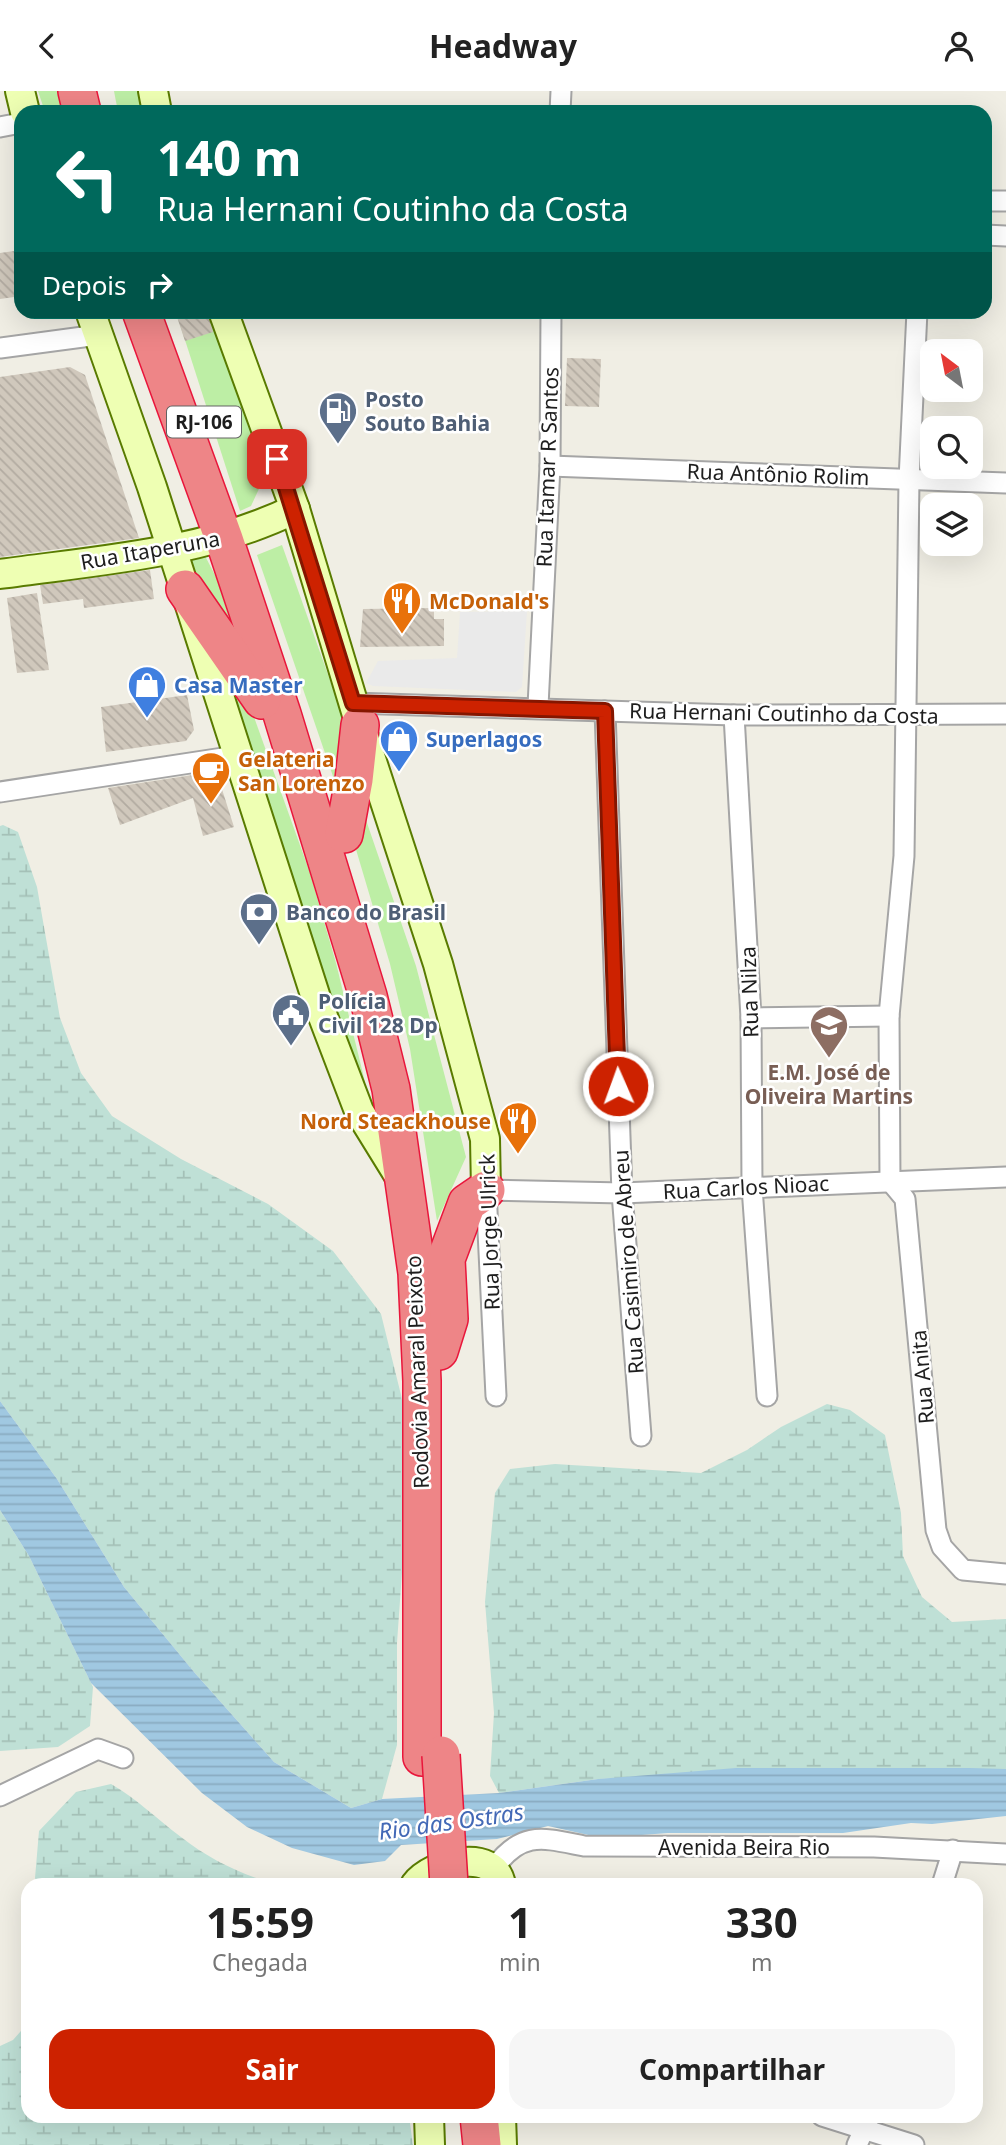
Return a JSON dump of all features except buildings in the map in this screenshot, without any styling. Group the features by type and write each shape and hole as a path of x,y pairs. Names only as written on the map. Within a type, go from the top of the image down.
{"highway":[{"path":"131,319 141,366 194,526 234,535"},
{"name":"Rodovia Amaral Peixoto","path":"144,319 234,535 344,834 380,956 409,1081 437,1288 439,1351 429,1878"},
{"name":"Rodovia Amaral Peixoto","path":"167,319 234,535 300,774 368,996 391,1089 417,1273 432,1756 448,1878"},
{"path":"185,589 243,668 300,774"},
{"path":"344,834 355,780 356,714"},
{"path":"439,1351 449,1319 446,1259 467,1203 486,1190"},
{"path":"456,2123 458,2145"},
{"path":"480,2123 482,2145"}],"main road":[{"name":"Rua Jorge Ulrick","path":"226,319 295,509 356,714 442,978 485,1139 486,1190"},
{"path":"94,323 172,549 236,756 317,1002 359,1111 404,1184"},
{"name":"Rua Itaperuna","path":"0,574 172,549 234,535 295,509"},
{"path":"359,1111 391,1089"},
{"path":"422,1878 457,1863 488,1863 497,1876"},
{"path":"429,2123 430,2145"},
{"path":"501,2123 502,2145"}],"street":[{"name":"Rua Itamar R Santos","path":"538,706 550,466 551,319"},
{"path":"890,1181 889,1016 904,856 909,480 917,319"},
{"path":"0,348 94,323"},
{"name":"Rua Antônio Rolim","path":"550,466 1006,483"},
{"name":"Rua Hernani Coutinho da Costa","path":"356,714 538,706 734,715 1006,714"},
{"name":"Rua Casimiro de Abreu","path":"605,711 622,1193 640,1436"},
{"name":"Rua Nilza","path":"734,715 751,1018 752,1187 767,1396"},
{"path":"0,792 236,756"},
{"path":"751,1018 889,1016"},
{"name":"Rua Carlos Nioac","path":"486,1190 622,1193 1006,1177"},
{"name":"Rua Anita","path":"890,1181 905,1199 936,1530 942,1547 963,1570 1006,1574"},
{"name":"Rua Jorge Ulrick","path":"486,1190 496,1396"},
{"path":"0,1796 98,1749 123,1758"},
{"name":"Avenida Beira Rio","path":"497,1876 519,1841 544,1838 584,1846 953,1850 1006,1854"},
{"path":"944,1878 953,1850"},
{"path":"843,2123 914,2145"}],"green space":[{"path":"38,91 58,91 63,105 43,105"},
{"path":"114,91 142,91 145,105 117,105"},
{"path":"178,319 217,319 221,330 265,476 251,506 240,511"},
{"path":"282,545 343,717 337,788 257,555"},
{"path":"203,552 217,579 241,656 185,557"},
{"path":"235,680 249,703 310,873 336,963 365,1082 353,1083 224,686"},
{"path":"359,788 366,820 416,966 466,1157 437,1221 410,1049 390,964 352,836"},
{"path":"0,826 18,832 37,887 60,1018 81,1073 112,1116 181,1159 268,1204 333,1251 381,1314 402,1399 405,1530 397,1643 397,1745 382,1799 351,1808 274,1762 194,1672 124,1587 57,1479 0,1401"},
{"path":"827,1404 850,1410 885,1435 901,1513 903,1556 922,1597 952,1622 1006,1619 1006,1769 856,1769 598,1779 499,1793 490,1776 494,1713 485,1602 495,1493 510,1469 555,1464 701,1473"},
{"path":"0,1510 29,1556 93,1687 90,1726 58,1747 0,1751"},
{"path":"111,1784 203,1853 255,1878 35,1878 39,1831 76,1792"},
{"path":"21,2031 21,2123 410,2123 413,2145 0,2145 0,2046 13,2040"}],"shaded area":[{"path":"527,611 522,687 516,692 373,686 366,683 378,661 457,658 460,612"}],"water":[{"name":"Rio das Ostras","path":"0,1401 57,1479 124,1587 194,1672 274,1762 351,1808 382,1799 499,1793 598,1779 736,1768 970,1768 1006,1769 1006,1816 932,1824 911,1823 843,1833 668,1833 602,1838 548,1826 497,1839 401,1845 385,1861 354,1865 292,1848 247,1827 202,1793 91,1683 29,1556 0,1510"}],"place":[{"name":"Posto Souto Bahia","path":"338,445"},
{"name":"McDonald's","path":"402,635"},
{"name":"Casa Master","path":"147,719"},
{"name":"Superlagos","path":"399,773"},
{"name":"Gelateria San Lorenzo","path":"211,805"},
{"name":"Banco do Brasil","path":"259,946"},
{"name":"Polícia Civil 128 Dp","path":"291,1047"},
{"name":"E.M. José de Oliveira Martins","path":"829,1059"},
{"name":"Nord Steackhouse","path":"518,1155"}],"route":[{"path":"277,459 295,509 353,703 538,706 605,711 618,1086"}]}
